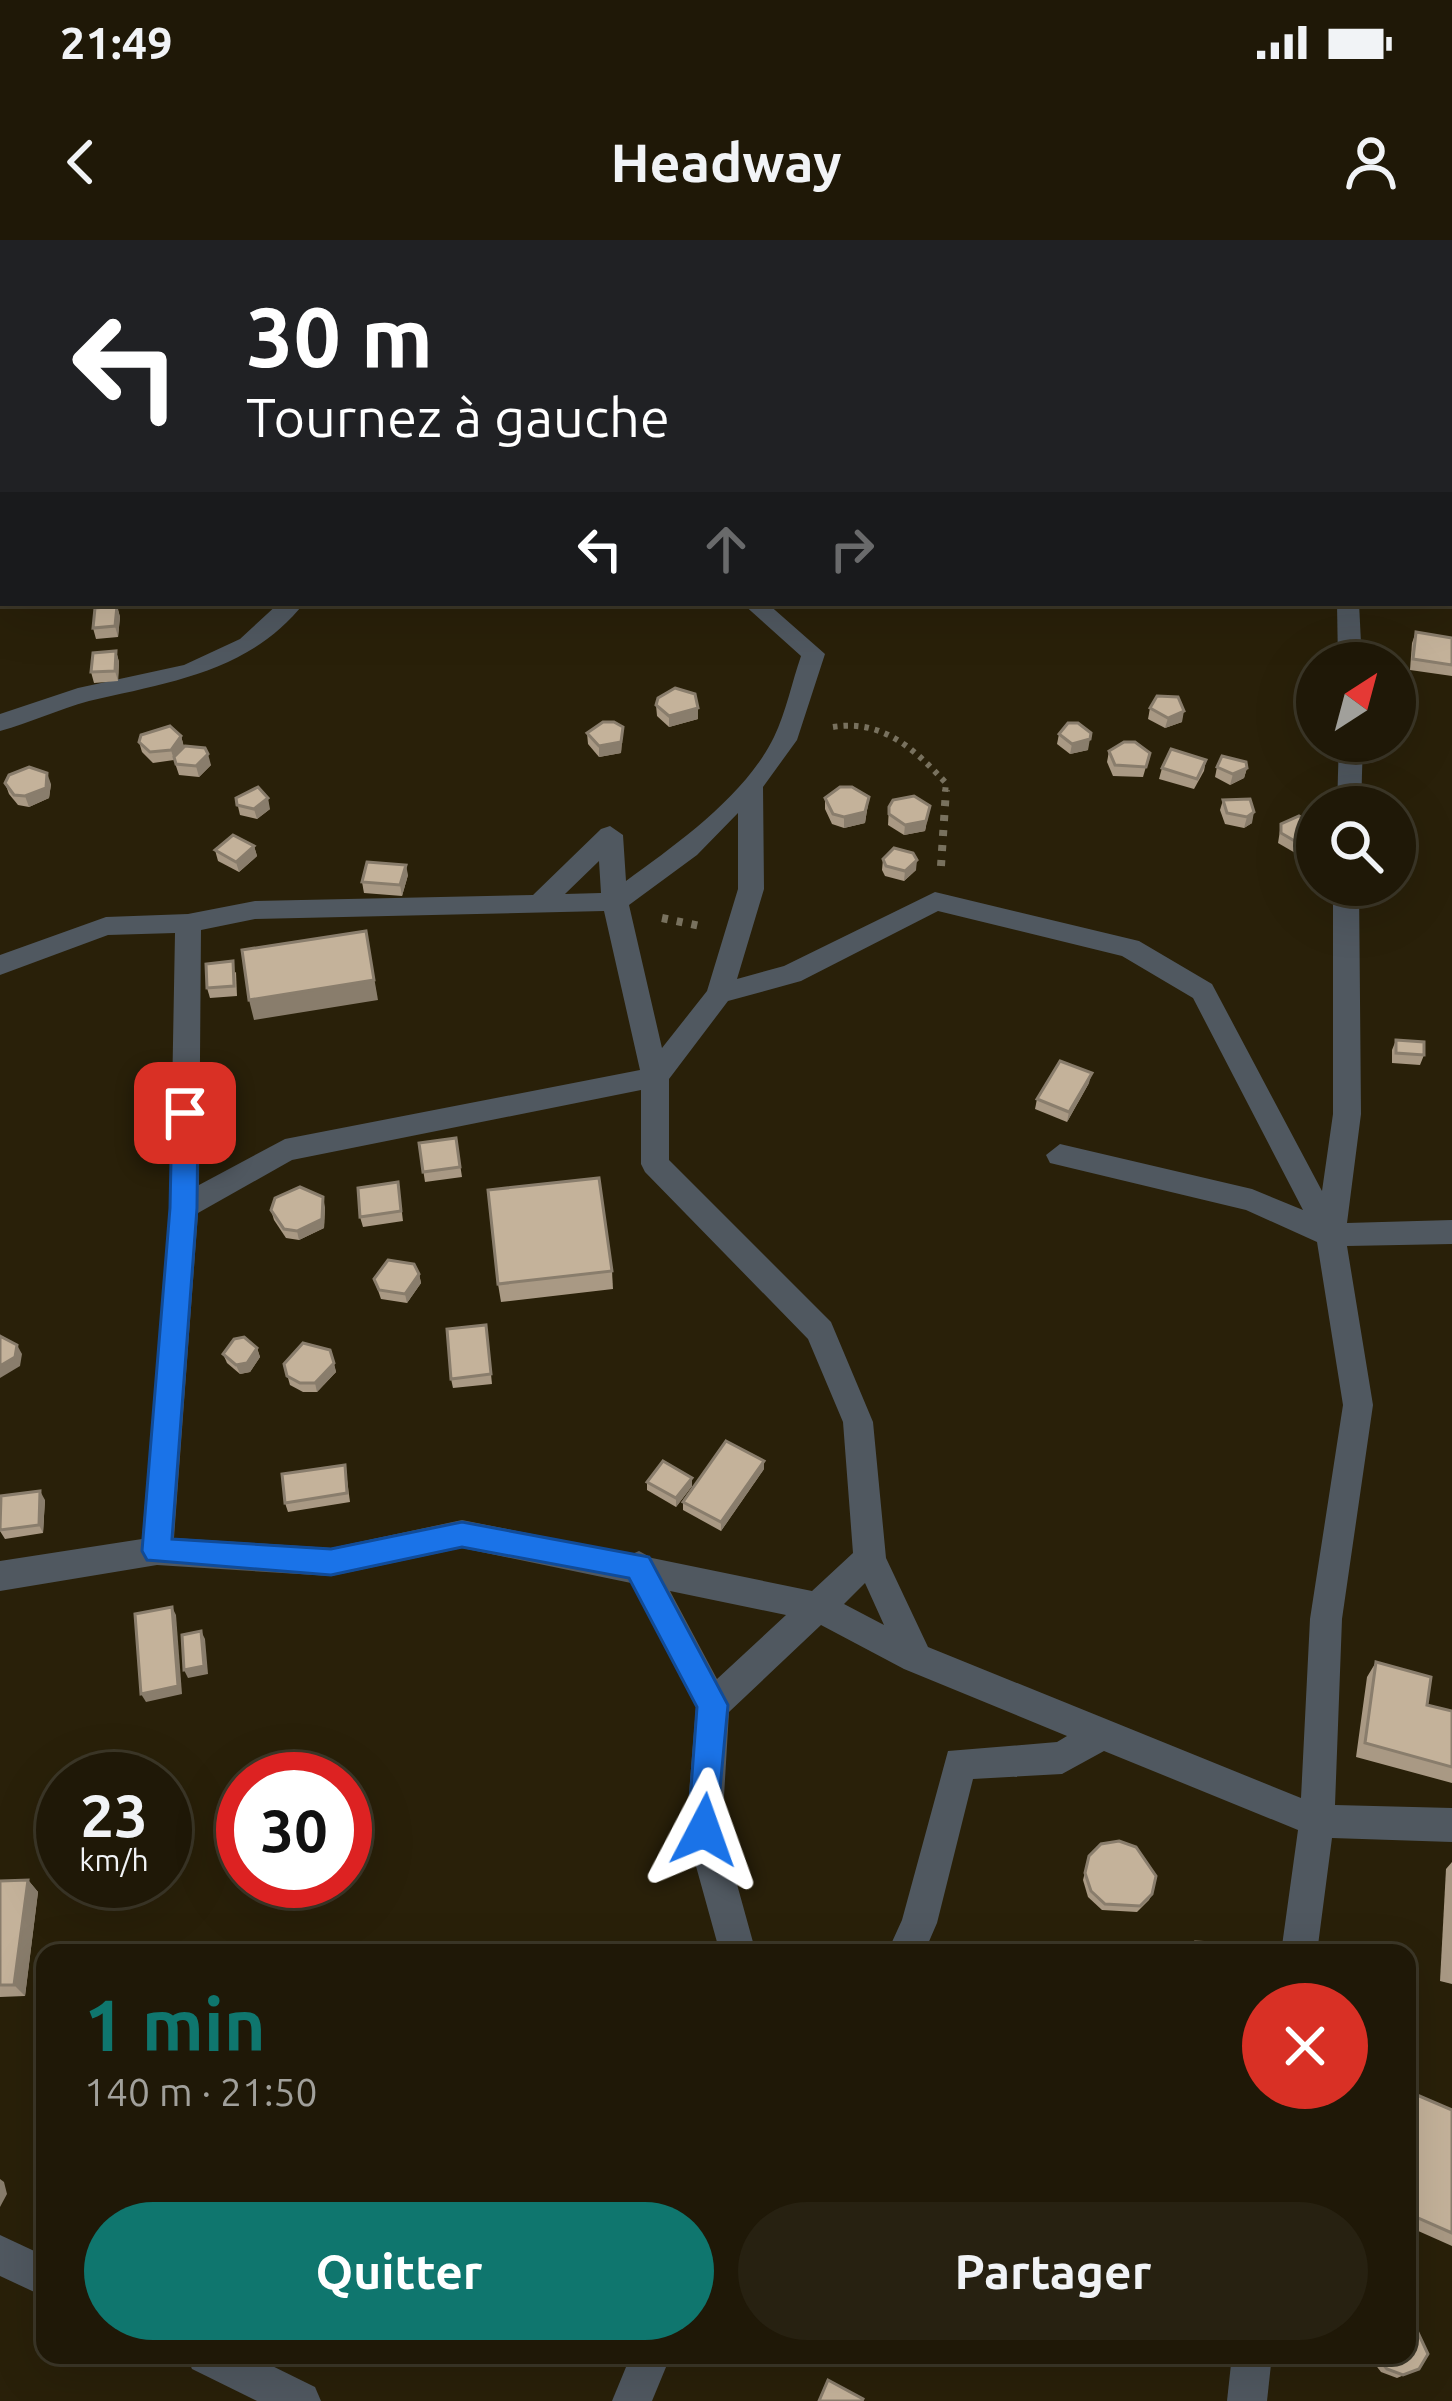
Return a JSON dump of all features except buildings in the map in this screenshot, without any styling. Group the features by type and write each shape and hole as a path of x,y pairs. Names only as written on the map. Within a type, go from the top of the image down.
{"street":[{"path":"0,723 78,696 191,671 248,644 290,606"},
{"path":"0,965 106,926 188,923 255,910 616,902 688,849 752,786 785,740 813,654 757,606"},
{"path":"1348,606 1349,642"},
{"path":"184,1208 285,1150 655,1077 719,994 751,889 752,786"},
{"path":"541,902 610,835 616,902 655,1077 656,1164 820,1331 858,1422 870,1558 916,1658"},
{"path":"719,994 792,974 935,901 1130,948 1203,991 1331,1235"},
{"path":"1300,1944 1317,1821 1325,1619 1358,1405 1331,1235 1347,1114 1346,906"},
{"path":"157,1551 184,1208 188,923"},
{"path":"1060,1155 1252,1200 1331,1235 1452,1232"},
{"path":"0,1576 157,1551 331,1562 462,1534 639,1566 818,1607 916,1658 1317,1821 1452,1825"},
{"path":"713,1705 870,1558"},
{"path":"639,1566 713,1705 704,1830 735,1944"},
{"path":"910,1944 920,1923 960,1763 1062,1758 1105,1731"},
{"path":"0,2255 36,2273"},
{"path":"225,2364 301,2401"},
{"path":"632,2401 646,2364"},
{"path":"1247,2401 1251,2364"}],"path":[{"path":"785,740 846,723 904,737 946,783 946,840 935,901"}],"route":[{"path":"185,1113 184,1208 157,1551 331,1562 462,1534 639,1566 713,1705 704,1830"}]}
